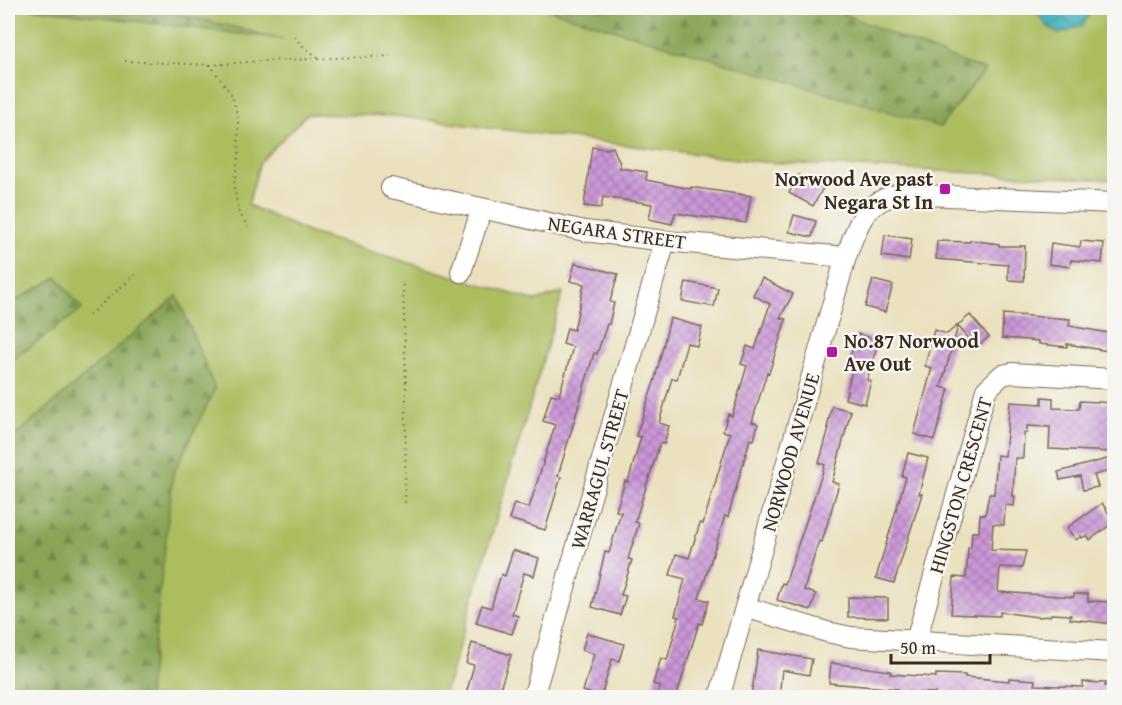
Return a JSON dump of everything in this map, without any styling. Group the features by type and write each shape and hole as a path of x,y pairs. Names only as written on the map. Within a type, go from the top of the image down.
{"street":[{"name":"NEGARA STREET","path":"391,188 585,231 665,241 846,257"},
{"name":"NORWOOD AVENUE","path":"719,698 846,257 863,215 887,196 917,193 1114,203"},
{"path":"461,272 482,208"},
{"name":"WARRAGUL STREET","path":"533,698 665,241"},
{"name":"HINGSTON CRESCENT","path":"916,640 986,390 1002,375 1012,373 1114,379"},
{"path":"746,608 843,635 1114,652"}],"path":[{"path":"294,37 304,48 319,58"},
{"path":"125,61 210,65 390,56"},
{"path":"210,65 232,94 236,110 239,154 234,185 237,211 248,227"},
{"path":"89,315 136,274"},
{"path":"403,285 406,406 405,506"}],"green space":[{"path":"8,8 1114,8 1114,180 760,162 395,116 307,114 260,162 248,205 310,233 536,301 563,292 444,697 8,697"},
{"path":"29,8 168,8 179,14 283,39"},
{"path":"542,8 830,8 930,50 985,70 940,127"},
{"path":"57,277 82,309 8,363 8,305"},
{"path":"177,296 215,389 173,474 148,697 8,697 8,442"}],"water":[{"path":"1034,8 1093,8 1082,26 1059,34 1048,27"}],"building":[{"path":"592,147 607,149 613,147 620,168 647,172 646,180 691,189 691,187 751,196 746,223 675,213 672,224 649,219 652,204 603,197 601,208 584,206"},
{"path":"799,175 823,188 813,206 789,193"},
{"path":"794,215 816,221 812,237 789,232"},
{"path":"885,235 912,239 909,260 882,256"},
{"path":"970,240 999,244 999,246 1025,246 1024,281 1008,280 1008,265 936,259 937,241 970,242"},
{"path":"1081,241 1104,243 1102,263 1071,260 1070,267 1049,264 1051,243 1080,247"},
{"path":"575,263 618,274 610,302 614,303 609,324 607,324 597,354 594,353 558,476 561,477 545,530 509,519 514,503 529,508 555,425 543,421 551,394 559,396 573,347 563,344 567,328 574,330 584,284 570,281"},
{"path":"762,278 793,294 780,318 786,319 752,422 758,424 754,440 750,439 728,517 725,516 699,598 709,601 702,624 699,623 676,698 657,698 660,686 653,684 661,658 667,660 679,617 675,616 685,579 670,575 676,554 689,558 700,523 703,524 730,433 723,431 728,414 732,416 747,366 741,364 747,346 755,349 770,304 753,295"},
{"path":"873,280 893,285 885,312 865,307"},
{"path":"686,282 718,288 714,307 682,301"},
{"path":"1003,314 1070,319 1069,326 1114,334 1114,352 1067,344 1067,347 1039,344 1039,341 1002,338"},
{"path":"970,315 989,337 976,347 958,326 941,387 949,389 934,440 914,434 932,368 925,366 934,330 947,334"},
{"path":"670,318 702,327 697,346 687,343 677,379 672,378 659,423 669,426 664,444 660,443 635,522 639,523 628,559 632,560 621,595 626,596 620,615 592,607 605,552 609,553 621,512 616,511 625,481 628,482 641,437 636,436 655,379"},
{"path":"857,334 879,340 867,380 871,381 865,404 845,399 854,361 849,360"},
{"path":"1042,397 1053,398 1053,408 1079,409 1080,401 1114,403 1114,452 1049,449 1050,427 1027,426 1027,433 1024,433 1023,458 1015,458 1014,506 1005,505 1004,525 993,524 991,550 1026,551 1022,568 1000,567 998,592 1074,597 1074,594 1088,594 1088,601 1114,602 1114,624 1070,619 1071,615 1051,614 1038,617 1000,612 1000,616 951,614 954,577 966,578 968,548 971,548 972,532 979,532 980,514 985,515 989,494 994,494 997,455 1005,456 1010,402 1042,404"},
{"path":"832,406 851,411 832,482 839,484 822,542 819,541 804,590 816,594 811,610 777,600 782,583 785,584 825,465 819,463 829,428 827,428"},
{"path":"908,453 928,458 919,494 922,494 894,583 876,578 906,477 902,476"},
{"path":"1114,457 1114,470 1094,475 1098,487 1083,490 1080,476 1060,480 1058,472"},
{"path":"1102,503 1114,522 1090,540 1087,535 1076,540 1067,528"},
{"path":"513,550 539,558 534,576 524,573 512,614 518,616 512,634 476,623 482,605 491,608 501,574 505,576"},
{"path":"848,597 888,598 888,618 848,617"},
{"path":"587,633 624,644 619,661 612,659 601,697 583,691 594,654 582,650"},
{"path":"472,643 511,655 497,698 465,698 474,665 466,663"},
{"path":"758,650 812,659 809,675 782,670 779,698 751,698"},
{"path":"831,663 891,671 890,674 936,677 936,674 965,675 965,677 1009,681 1009,678 1035,680 1035,685 1083,687 1083,682 1106,683 1105,686 1114,686 1114,698 935,698 935,693 898,692 898,689 829,683"}],"place":[{"name":"Norwood Ave past Negara St In","path":"945,189"},
{"name":"No.87 Norwood Ave Out","path":"832,352"}]}
